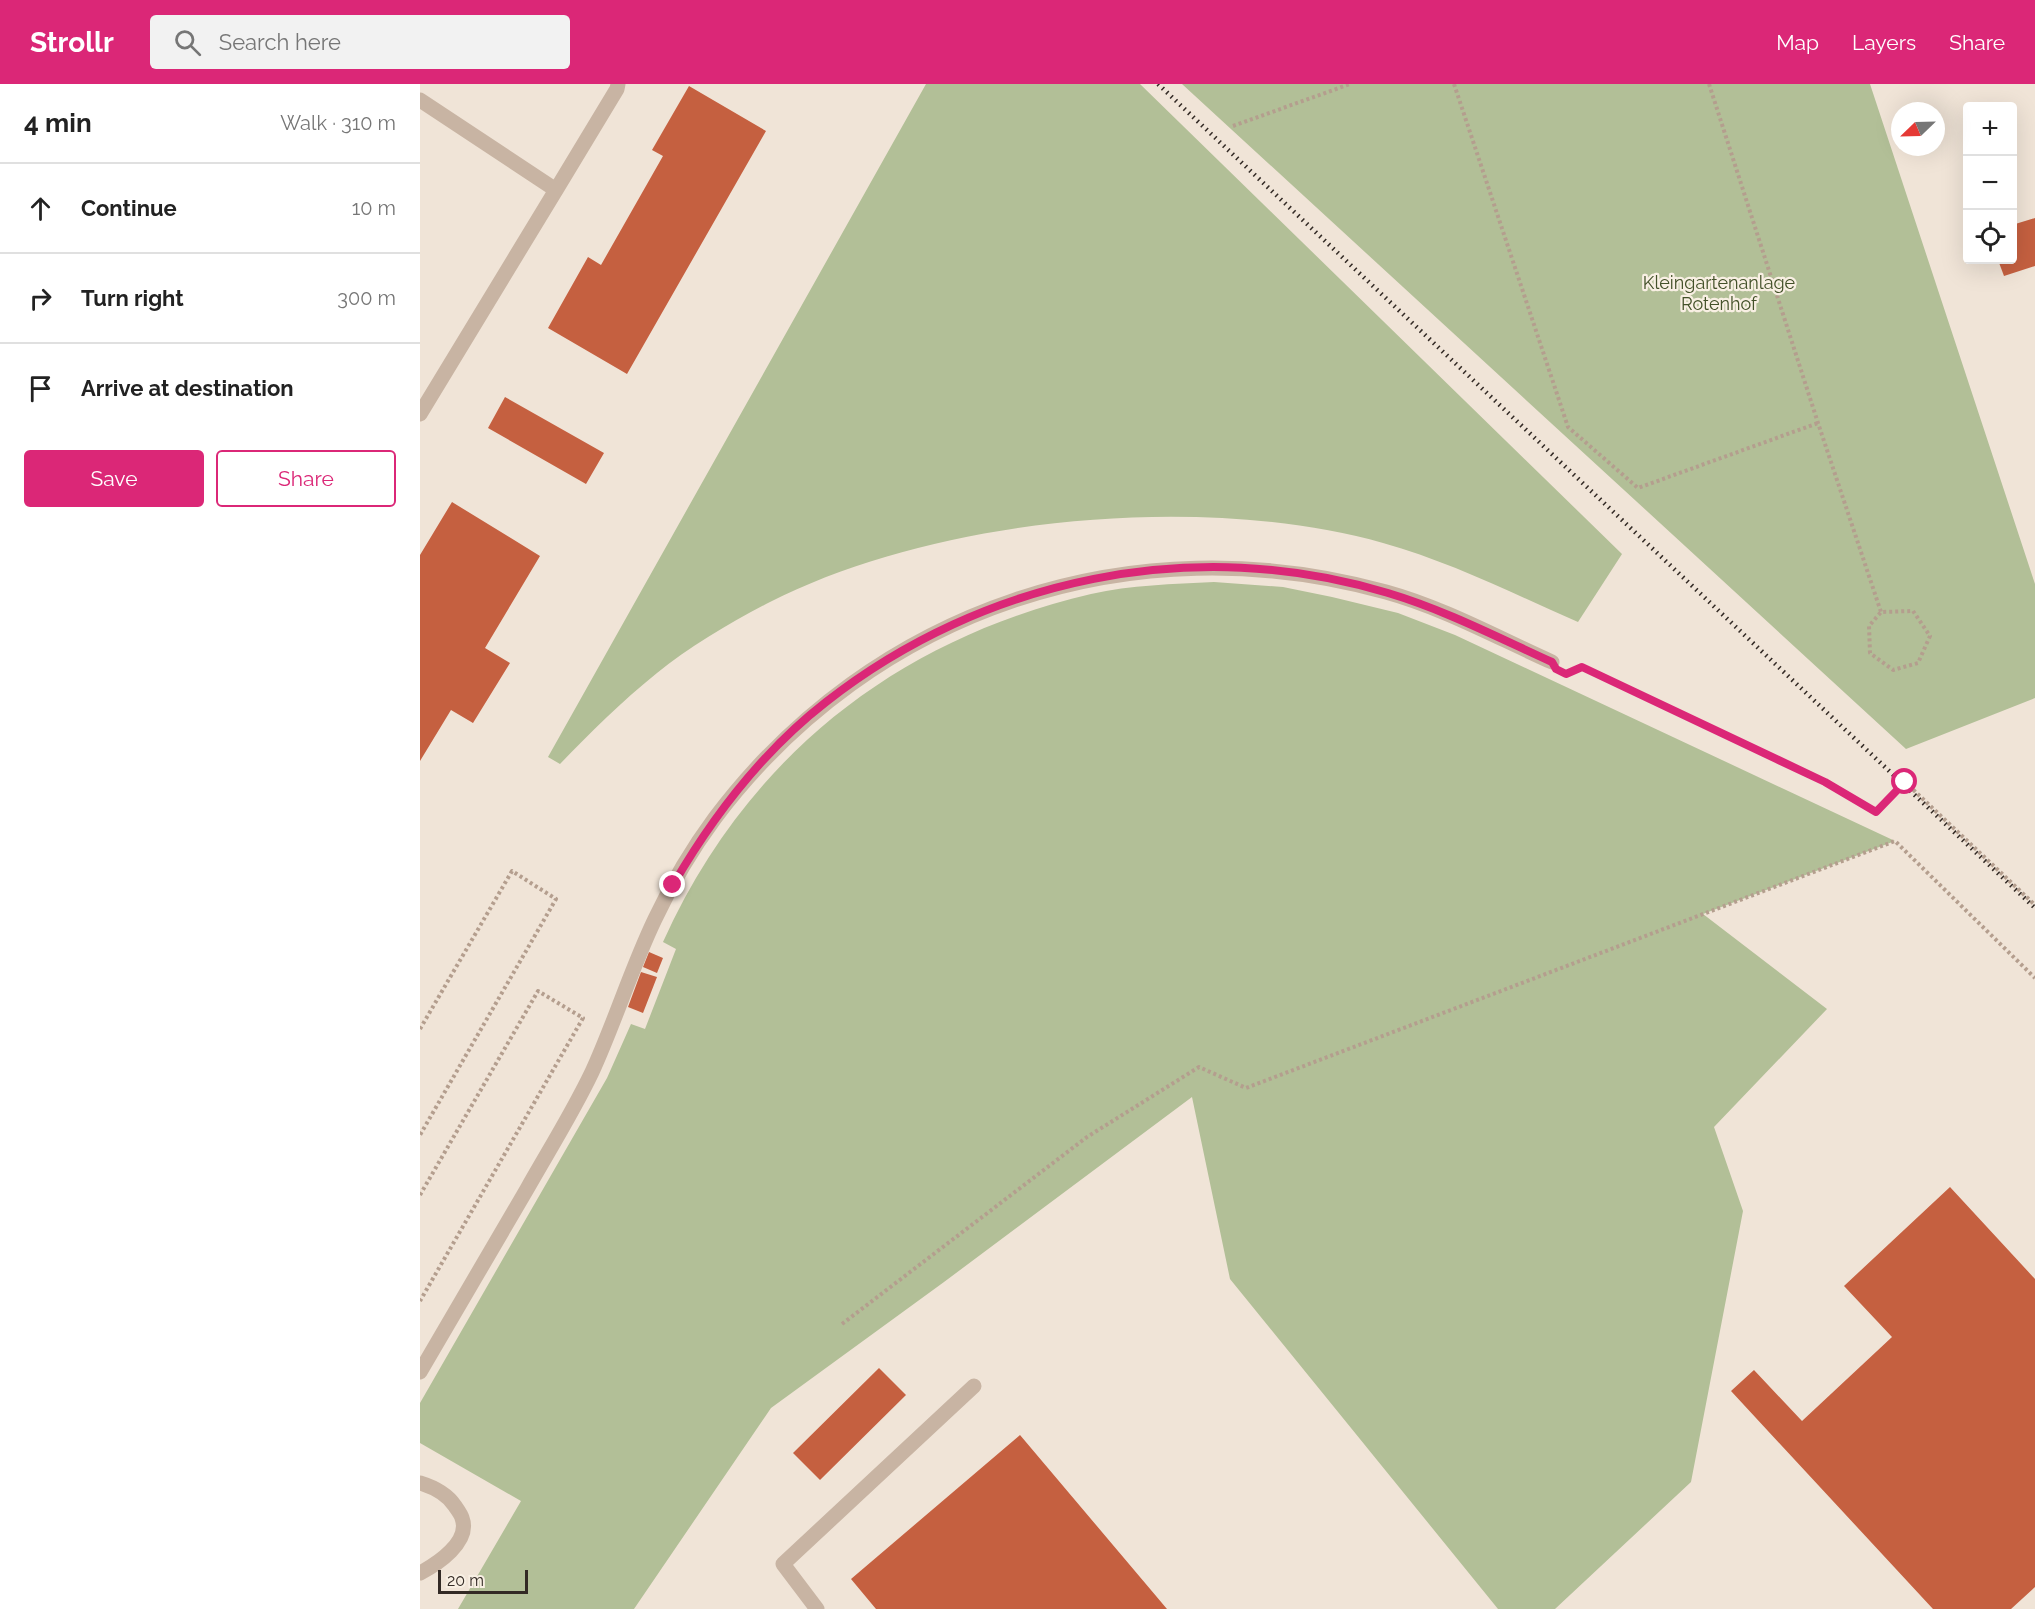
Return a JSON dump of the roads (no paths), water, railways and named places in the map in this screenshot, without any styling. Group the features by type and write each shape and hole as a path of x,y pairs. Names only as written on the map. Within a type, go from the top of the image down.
{"lane":[{"path":"420,414 618,89 618,84"},
{"path":"420,100 556,190"},
{"path":"420,1372 577,1102 596,1063 655,919 714,819 781,742 825,702 869,671 956,622 1005,603 1062,585 1114,574 1169,568 1272,570 1332,580 1388,593 1440,611 1552,662"},
{"path":"817,1609 783,1564 974,1386"},
{"path":"420,1483 434,1488 451,1500 463,1519 463,1532 450,1554 420,1573"}],"railway":[{"path":"1158,84 2035,908"}],"park label":[{"name":"Kleingartenanlage Rotenhof","path":"1719,293"}]}
